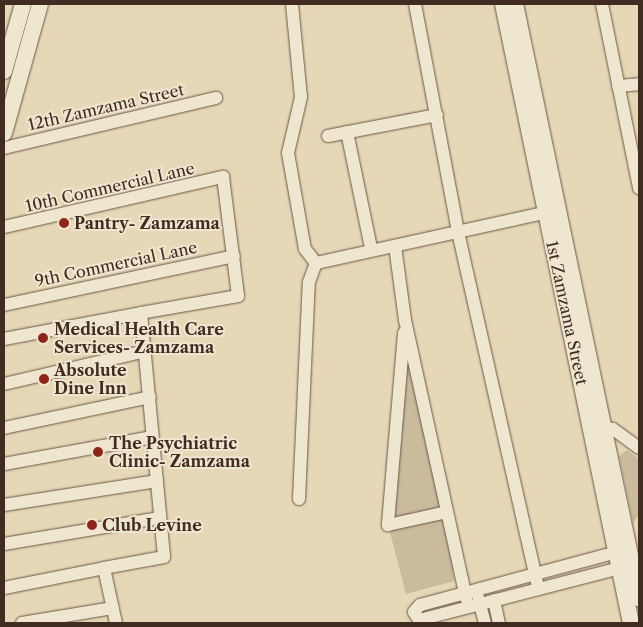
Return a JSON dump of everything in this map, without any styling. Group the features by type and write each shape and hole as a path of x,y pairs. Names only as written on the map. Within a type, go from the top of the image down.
{"street":[{"path":"4,71 23,4"},
{"path":"4,133 40,4"},
{"path":"292,4 301,97 288,153 305,249 316,263"},
{"path":"415,4 458,232 538,588"},
{"name":"1st Zamzama Street","path":"503,4 536,135 597,427 639,598"},
{"name":"1st Zamzama Street","path":"515,4 547,212 565,271"},
{"path":"602,4 639,188"},
{"path":"618,86 639,84"},
{"name":"12th Zamzama Street","path":"4,148 216,98"},
{"path":"328,136 437,115"},
{"path":"347,132 371,248"},
{"name":"10th Commercial Lane","path":"4,227 223,177 234,256"},
{"path":"316,263 371,248 395,246 547,212"},
{"path":"395,246 405,320 448,512 474,605 485,623"},
{"path":"4,339 238,296 234,256"},
{"name":"9th Commercial Lane","path":"4,305 234,256"},
{"path":"299,499 308,300 316,263"},
{"path":"4,588 164,557 141,313"},
{"path":"405,320 388,525 448,512"},
{"path":"4,384 146,351"},
{"path":"4,428 150,397"},
{"path":"597,427 639,448"},
{"name":"1st Zamzama Street","path":"597,427 617,552 631,566 632,623"},
{"path":"4,464 153,437"},
{"path":"4,506 157,481"},
{"path":"4,544 160,518"},
{"path":"617,552 420,605 414,612 419,620 538,588 631,566"},
{"path":"104,568 116,623"},
{"path":"494,600 500,623"},
{"path":"22,623 113,608"}],"shaded area":[{"path":"405,320 447,512 454,581 406,594 388,525"},
{"path":"627,450 639,459 639,515 633,523 619,456"}],"place":[{"name":"Pantry- Zamzama","path":"64,223"},
{"name":"Medical Health Care Services- Zamzama","path":"43,338"},
{"name":"Absolute Dine Inn","path":"44,379"},
{"name":"The Psychiatric Clinic- Zamzama","path":"98,452"},
{"name":"Club Levine","path":"92,525"}]}
